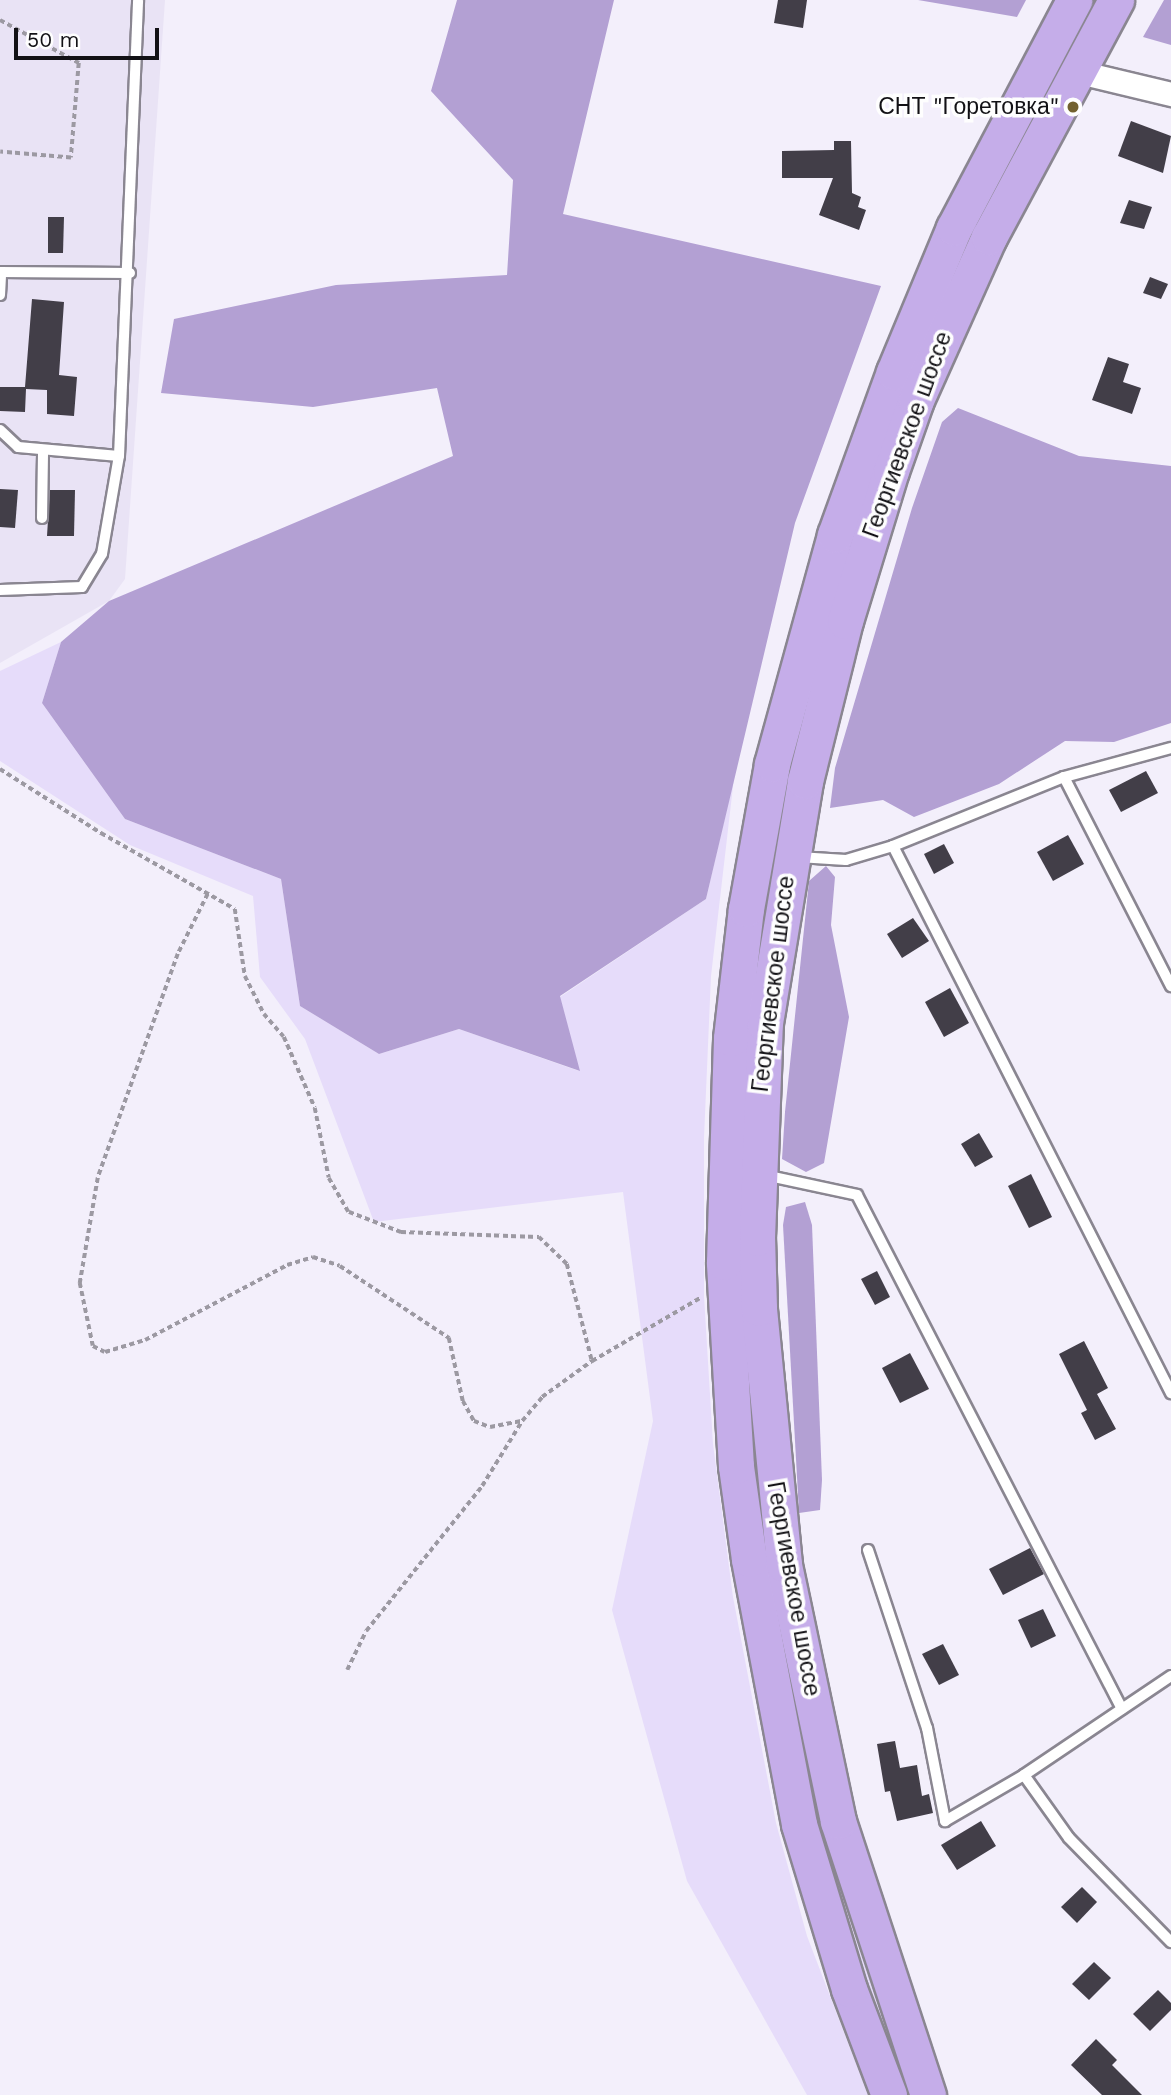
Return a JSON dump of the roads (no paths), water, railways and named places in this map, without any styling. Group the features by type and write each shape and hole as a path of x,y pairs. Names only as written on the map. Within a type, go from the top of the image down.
{"main road":[{"name":"Георгиевское шоссе","path":"890,2095 846,1978 790,1788 747,1546 726,1299 726,1103 737,979 772,764 809,621 864,449 918,312 960,217 1074,0"},
{"name":"Георгиевское шоссе","path":"928,2095 838,1821 784,1564 763,1364 758,1173 765,1023 789,856 845,621 916,400 989,237 1075,71 1116,0"}],"street":[{"path":"1075,71 1171,94"}],"lane":[{"path":"0,590 82,587 102,554 119,456 130,273 138,0"},
{"path":"0,295 1,274 130,273"},
{"path":"0,430 18,447 43,452 119,456"},
{"path":"42,518 43,452"},
{"path":"789,856 846,860 893,846 1064,777 1171,748"},
{"path":"1064,777 1171,986"},
{"path":"893,846 1171,1392"},
{"path":"758,1173 857,1195 1122,1709"},
{"path":"868,1550 927,1728 945,1821 1024,1775 1171,1676"},
{"path":"1024,1775 1069,1838 1171,1942"}],"place":[{"name":"СНТ \"Горетовка\"","path":"1073,107"}]}
